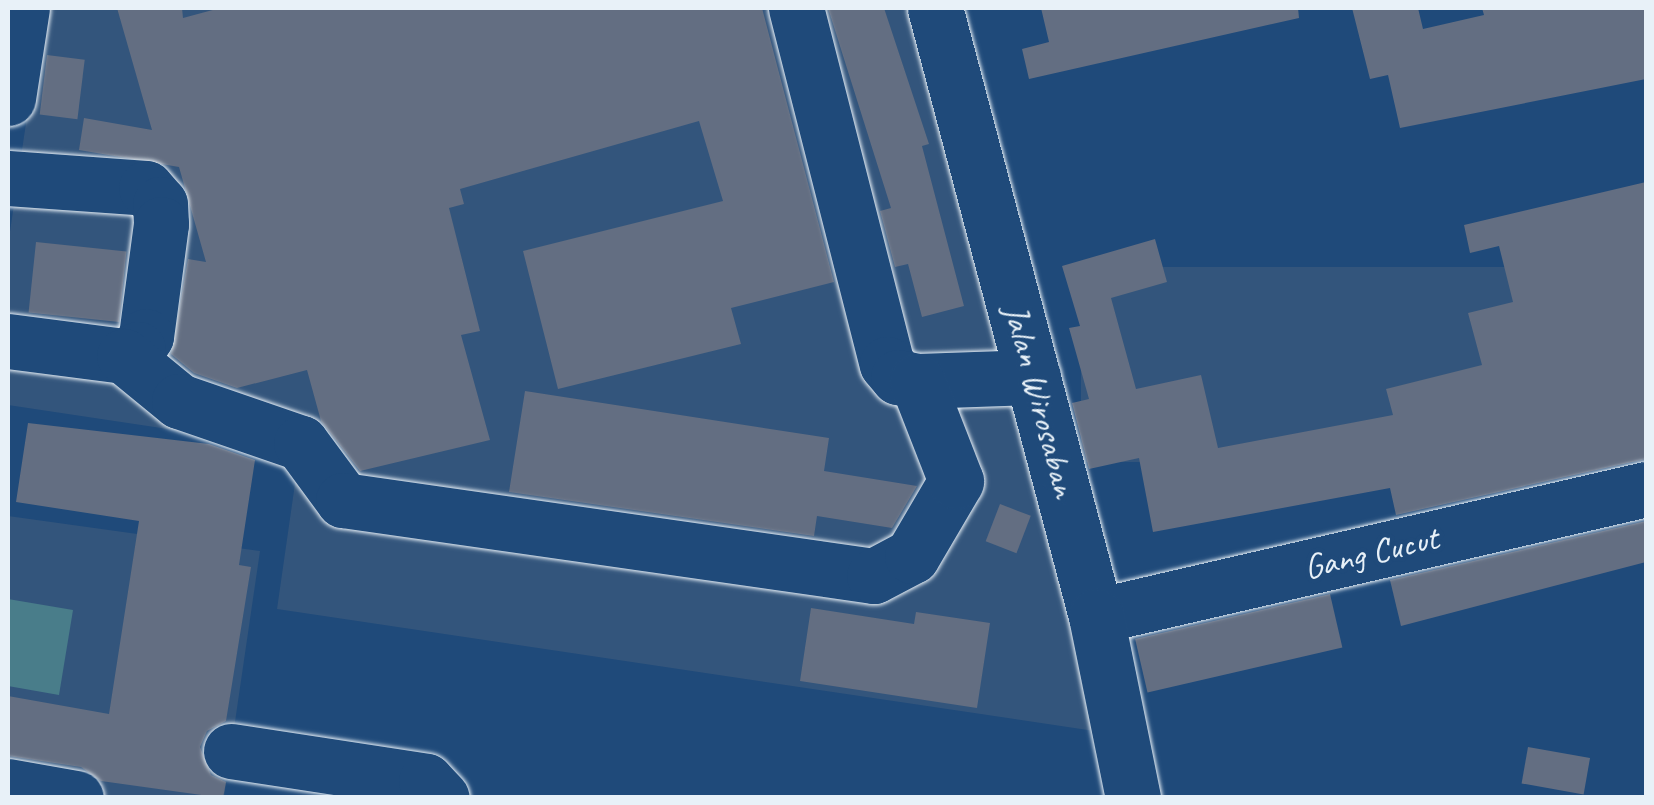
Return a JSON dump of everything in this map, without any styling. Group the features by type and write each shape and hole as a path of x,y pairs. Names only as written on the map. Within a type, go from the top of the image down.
{"street":[{"path":"8,98 22,8"},
{"path":"796,8 887,364 898,378 917,381 1024,379"},
{"name":"Jalan Wirosaban","path":"939,8 1024,379 1096,616 1133,798"},
{"path":"8,178 146,188 157,198 161,224 146,336 124,356"},
{"path":"8,341 124,356 179,401 302,443 343,500 874,576 912,556 956,481 917,381"},
{"name":"Gang Cucut","path":"1096,616 1646,489"},
{"path":"231,751 426,782 442,798"},
{"path":"8,786 76,798"}],"shaded area":[{"path":"43,8 910,8 1101,732 277,609 300,449 8,405 8,245"},
{"path":"1081,267 1646,267 1646,462 1081,462"},
{"path":"8,516 260,551 224,797 92,797 8,780"}],"green space":[{"path":"8,599 73,610 59,695 8,686"}],"building":[{"path":"117,8 182,8 183,18 220,8 762,8 834,282 731,308 741,344 558,389 523,251 723,201 699,121 460,189 464,204 449,208 480,331 461,335 490,440 360,471 321,421 307,370 237,388 194,373 171,354 188,259 206,262 179,167 79,150 84,118 152,130"},
{"path":"828,8 884,8 929,144 922,146 964,306 922,317 908,264 895,267 880,211 891,208"},
{"path":"1041,8 1298,8 1299,18 1029,79 1022,49 1049,42"},
{"path":"1352,8 1418,8 1423,29 1484,15 1482,8 1646,8 1646,79 1400,128 1388,75 1370,79"},
{"path":"47,55 85,60 77,119 40,115"},
{"path":"1646,182 1646,459 1396,515 1390,488 1153,532 1139,458 1089,469 1072,403 1089,399 1069,328 1080,326 1062,266 1155,239 1167,282 1111,298 1136,389 1201,375 1218,448 1393,415 1386,389 1482,365 1468,313 1513,302 1499,246 1470,253 1464,225"},
{"path":"36,242 127,252 119,322 29,313"},
{"path":"525,391 829,438 824,471 917,486 892,528 817,516 814,536 509,492"},
{"path":"28,423 209,444 255,460 239,565 251,567 226,721 207,731 200,747 211,775 226,782 223,798 101,781 81,767 8,756 8,696 109,714 139,521 16,502"},
{"path":"1000,504 1031,516 1016,553 986,541"},
{"path":"1646,521 1646,562 1401,626 1390,580"},
{"path":"1330,594 1342,648 1147,693 1135,639"},
{"path":"811,608 914,624 916,612 990,623 977,708 800,681"},
{"path":"1528,747 1590,758 1584,794 1522,783"}]}
